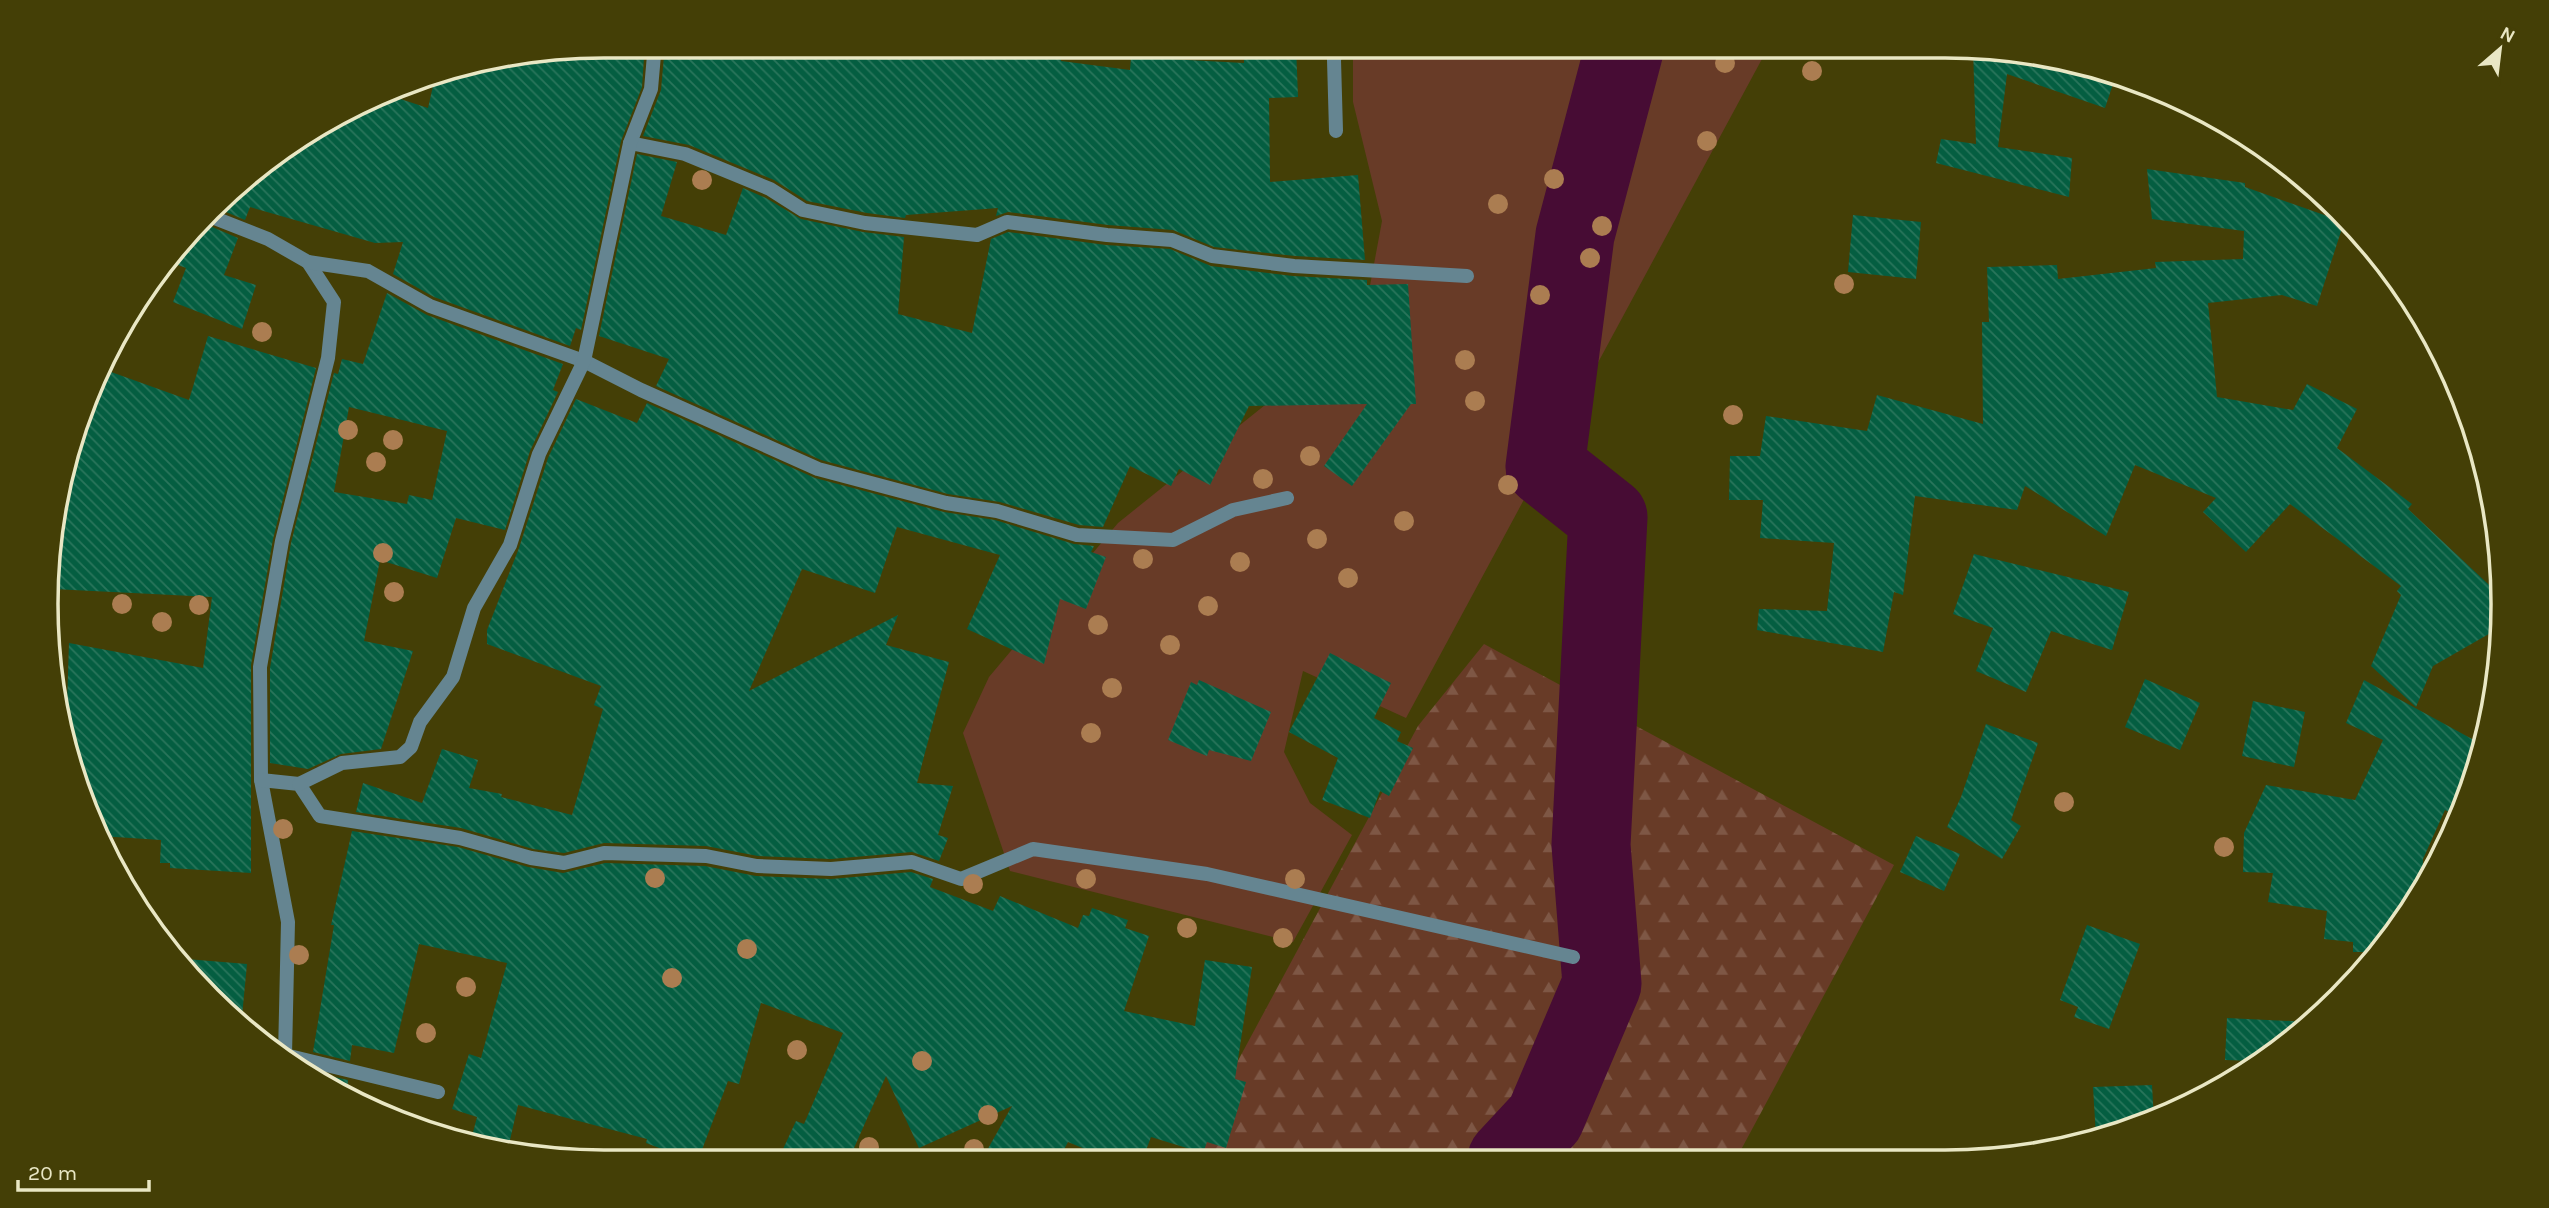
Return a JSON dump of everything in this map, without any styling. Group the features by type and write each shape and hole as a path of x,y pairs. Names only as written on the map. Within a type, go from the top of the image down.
{"street":[{"path":"261,780 299,784 342,762 400,757 411,747 420,722 453,677 474,608 510,545 539,454 584,361 630,143 651,89 654,58"},
{"path":"1334,58 1336,131"},
{"path":"630,143 685,154 770,189 803,210 865,223 977,235 1007,222 1052,230 1172,240 1212,256 1467,276"},
{"path":"217,219 268,239 308,262 368,271 430,306 584,361 641,390 818,469 946,503 997,511 1077,535 1173,540 1233,510 1287,498"},
{"path":"285,1047 288,922 261,780 260,667 282,541 328,358 334,302 308,262"},
{"path":"299,784 320,816 460,838 531,858 564,863 604,853 706,856 757,866 831,869 912,862 961,879 1032,849 1207,874 1573,957"},
{"path":"303,1059 438,1091"}],"green space":[{"path":"1353,58 1763,58 1406,718 1303,671 1284,752 1310,803 1352,835 1293,942 1010,871 963,733 989,677 1118,523 1265,405 1356,361 1382,221 1353,102"},
{"path":"1484,644 1894,865 1741,1150 1190,1150 1418,726"}],"building":[{"path":"644,58 642,87 621,141 581,330 576,328 570,346 434,297 393,274 403,242 375,243 250,207 245,220 225,211 271,171 362,114 398,98 428,108 433,85 497,68 568,59"},
{"path":"664,58 1061,58 1061,61 1130,70 1131,58 1244,63 1244,58 1296,58 1298,97 1269,98 1270,182 1358,175 1365,260 1214,247 1173,230 1008,212 996,216 998,208 906,215 905,218 807,201 774,180 689,145 643,136 661,90"},
{"path":"1973,59 2052,68 2113,84 2105,108 2007,74 1998,147 2072,158 2069,197 1936,163 1941,139 1976,144"},
{"path":"637,154 677,162 661,216 726,235 743,188 801,219 863,232 904,237 898,314 972,333 991,239 1008,232 1106,245 1170,249 1211,266 1293,276 1367,280 1367,285 1408,284 1416,404 1411,404 1352,486 1324,466 1367,404 1249,406 1210,485 1179,469 1171,486 1130,466 1103,527 1079,525 1000,502 948,494 821,460 656,386 669,359 599,336"},
{"path":"2147,169 2245,183 2245,187 2330,217 2342,229 2317,306 2282,295 2208,303 2217,397 2293,410 2307,384 2357,409 2337,448 2412,504 2408,509 2491,586 2490,633 2433,666 2416,707 2371,666 2401,595 2397,591 2401,586 2290,504 2246,552 2203,512 2216,498 2135,465 2106,536 2025,486 2017,510 1915,496 1903,595 1894,592 1883,652 1757,630 1759,609 1827,611 1834,543 1760,538 1763,500 1729,500 1730,456 1760,456 1766,416 1867,431 1877,395 1983,424 1982,322 1989,322 1987,267 2057,265 2058,279 2156,268 2155,262 2243,259 2244,231 2152,219"},
{"path":"1853,215 1921,222 1916,279 1848,272"},
{"path":"210,226 238,238 224,275 256,285 242,329 173,302 186,268 176,264"},
{"path":"387,293 427,315 563,364 553,390 558,392 530,451 505,530 456,518 437,578 380,560 364,641 413,651 381,749 341,754 308,769 270,763 270,668 291,543 334,373 338,374 342,359 363,364","holes":["349,407 447,431 432,500 409,495 407,504 334,492"]},
{"path":"208,336 316,368 273,539 251,665 251,873 170,868 170,863 160,863 161,840 110,837 87,780 67,704 69,643 203,668 212,597 58,589 62,533 76,463 110,371 189,400"},
{"path":"576,399 637,423 647,403 815,478 944,512 995,520 1074,544 1094,546 1091,552 1106,557 1086,609 1060,599 1044,664 967,629 1000,555 897,527 875,593 802,569 749,691 898,615 886,645 949,662 917,783 953,786 938,835 948,838 939,861 912,852 831,859 758,856 706,846 604,843 564,853 533,849 461,828 356,812 363,783 422,803 442,749 478,760 469,788 502,794 501,797 572,815 603,709 594,705 601,686 487,644 487,630 519,548 548,458"},
{"path":"1974,554 2129,592 2112,650 2051,631 2026,692 1976,671 1993,628 1953,614"},
{"path":"1330,653 1391,683 1374,718 1401,732 1397,741 1413,748 1389,796 1380,791 1370,818 1322,800 1338,758 1289,732"},
{"path":"2145,679 2200,703 2180,750 2125,727"},
{"path":"1199,680 1271,712 1251,761 1209,750 1207,756 1168,740 1191,682 1197,685"},
{"path":"2364,680 2474,740 2450,813 2445,810 2423,859 2423,869 2399,907 2366,952 2353,952 2353,942 2324,939 2327,911 2268,902 2273,873 2243,872 2244,833 2266,785 2355,800 2383,740 2346,723"},
{"path":"2253,701 2305,712 2294,767 2242,756"},
{"path":"1986,724 2038,743 2011,820 2021,826 2002,859 1947,827 1961,797"},
{"path":"352,831 458,847 528,867 563,873 605,863 705,866 756,876 831,879 911,872 933,879 930,887 993,911 1000,896 1078,928 1083,915 1089,916 1092,908 1128,920 1125,928 1149,936 1124,1011 1195,1026 1205,960 1252,967 1235,1079 1246,1082 1226,1148 1207,1142 1204,1150 1193,1150 1151,1137 1146,1150 1087,1150 1068,1142 1064,1150 987,1150 1012,1106 919,1148 886,1076 854,1148 858,1150 783,1150 796,1121 804,1124 843,1033 761,1003 739,1084 728,1081 702,1150 665,1150 646,1143 647,1139 518,1105 510,1142 497,1140 473,1134 477,1117 452,1109 469,1054 481,1058 507,963 419,944 394,1053 352,1045 350,1061 313,1052 334,925 331,925"},
{"path":"1916,836 1960,854 1944,891 1900,872"},
{"path":"2087,925 2140,944 2109,1029 2074,1017 2078,1007 2060,1000"},
{"path":"189,959 247,964 242,1013"},
{"path":"2227,1018 2297,1021 2244,1061 2225,1060"},
{"path":"329,1076 348,1080 348,1086"},
{"path":"2152,1085 2153,1109 2096,1129 2093,1087"}],"waterway":[{"path":"1515,1150 1545,1118 1602,984 1591,845 1608,517 1545,467 1575,235 1622,58"}]}
